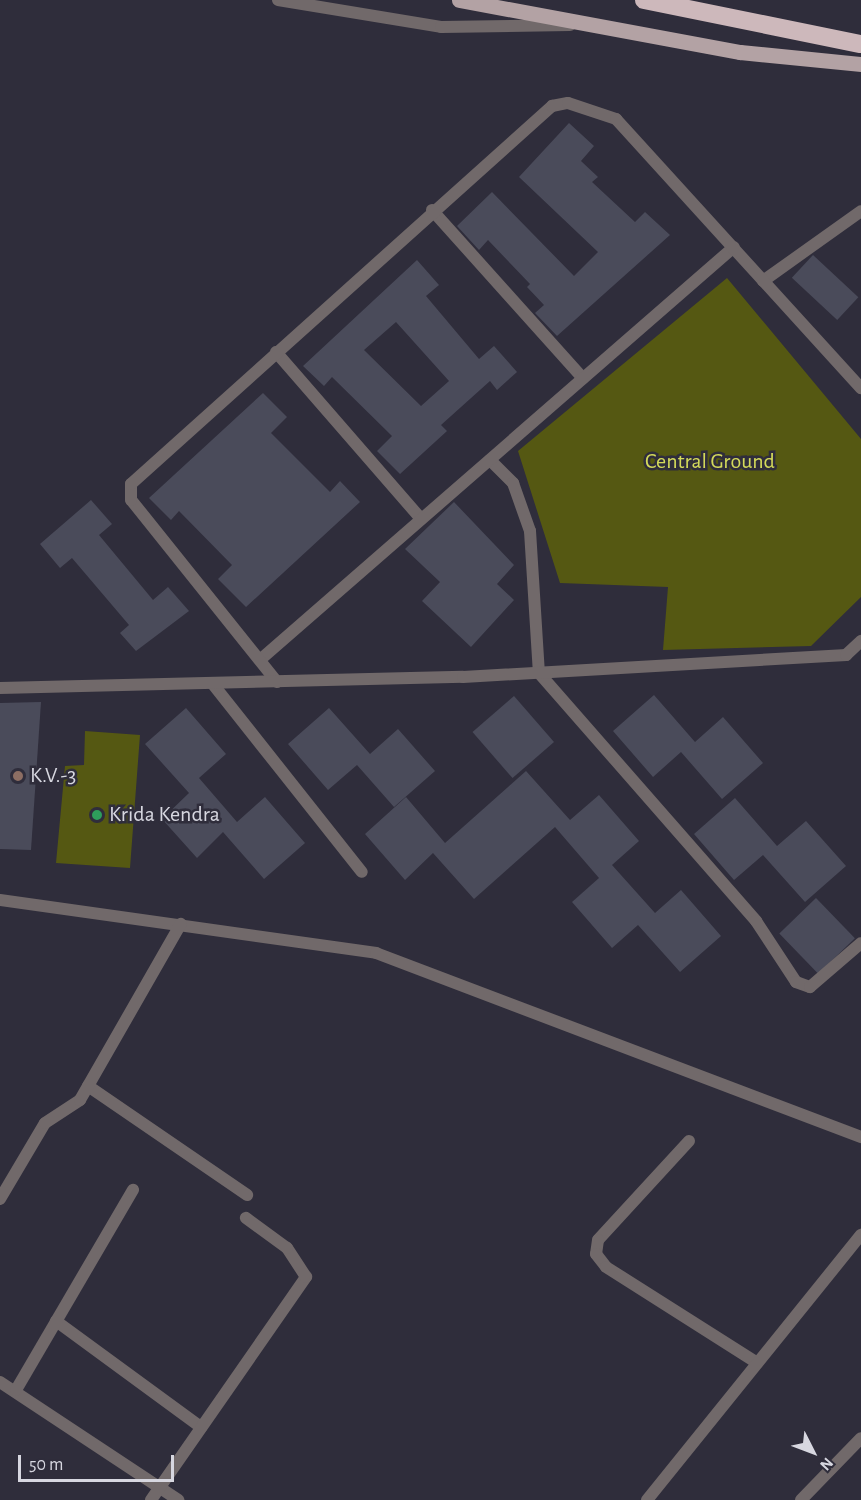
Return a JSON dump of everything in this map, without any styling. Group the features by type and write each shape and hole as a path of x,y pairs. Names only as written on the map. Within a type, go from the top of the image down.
{"highway":[{"path":"644,0 861,44"}],"main road":[{"path":"459,0 740,52 861,64"}],"street":[{"path":"278,0 441,27 598,25"},
{"path":"278,682 128,492 276,352 432,210 552,106 568,103 616,118 861,388"},
{"path":"432,210 583,378"},
{"path":"763,281 861,211"},
{"path":"261,659 734,246"},
{"path":"276,352 421,519"},
{"path":"490,460 513,483 530,531 539,673 756,921 796,982 810,987 861,943"},
{"path":"0,688 539,673 846,655 860,643"},
{"path":"212,683 362,872"},
{"path":"0,900 376,953 861,1137"},
{"path":"0,1198 45,1123 72,1110 88,1086 181,924"},
{"path":"88,1086 247,1195"},
{"path":"689,1141 598,1240 596,1254 606,1267 758,1364"},
{"path":"16,1390 133,1190"},
{"path":"151,1500 306,1277 287,1248 246,1218"},
{"path":"647,1500 861,1235"},
{"path":"56,1321 201,1426"},
{"path":"0,1383 16,1390 178,1500"},
{"path":"801,1500 861,1438"}],"green space":[{"name":"Central Ground","path":"727,278 861,439 861,597 811,646 663,650 668,587 560,583 518,451"},
{"name":"Krida Kendra","path":"85,731 140,735 130,868 56,863 65,766 84,765"}],"building":[{"path":"569,123 594,146 581,161 598,177 592,182 635,222 645,212 670,235 557,336 535,313 544,305 527,287 530,284 488,240 479,250 457,226 492,192 574,276 598,252 519,177"},
{"path":"813,255 858,297 837,320 792,278"},
{"path":"417,260 439,285 426,296 479,359 494,346 517,372 497,390 490,381 441,425 447,431 400,474 377,451 392,436 332,377 324,386 303,366","holes":["396,322 449,381 421,406 364,350"]},
{"path":"263,393 287,417 271,433 330,492 340,481 360,502 246,607 218,579 232,565 179,511 171,520 149,498"},
{"path":"91,500 112,524 99,535 153,600 168,587 189,611 136,651 120,633 129,625 72,558 60,568 40,544"},
{"path":"454,502 514,565 497,584 514,600 471,647 422,601 440,582 405,549"},
{"path":"654,695 695,742 723,717 763,763 722,799 681,752 653,777 613,731"},
{"path":"514,696 554,742 513,778 472,732"},
{"name":"K.V.-3","path":"41,702 31,850 0,849 0,703"},
{"path":"186,708 226,754 199,778 237,822 265,797 305,843 264,879 223,832 197,858 162,819 189,793 145,744"},
{"path":"329,708 370,754 398,729 435,771 394,807 357,765 328,790 288,744"},
{"path":"526,771 570,820 599,795 639,841 612,865 655,913 681,890 721,936 680,972 638,925 612,948 572,902 599,878 555,827 474,899 433,853 405,880 365,834 406,797 445,843"},
{"path":"735,798 777,846 806,821 846,866 805,902 763,855 734,880 694,834"},
{"path":"816,898 855,938 818,974 779,933"}],"place":[{"name":"K.V.-3","path":"18,776"},
{"name":"Krida Kendra","path":"97,815"}]}
